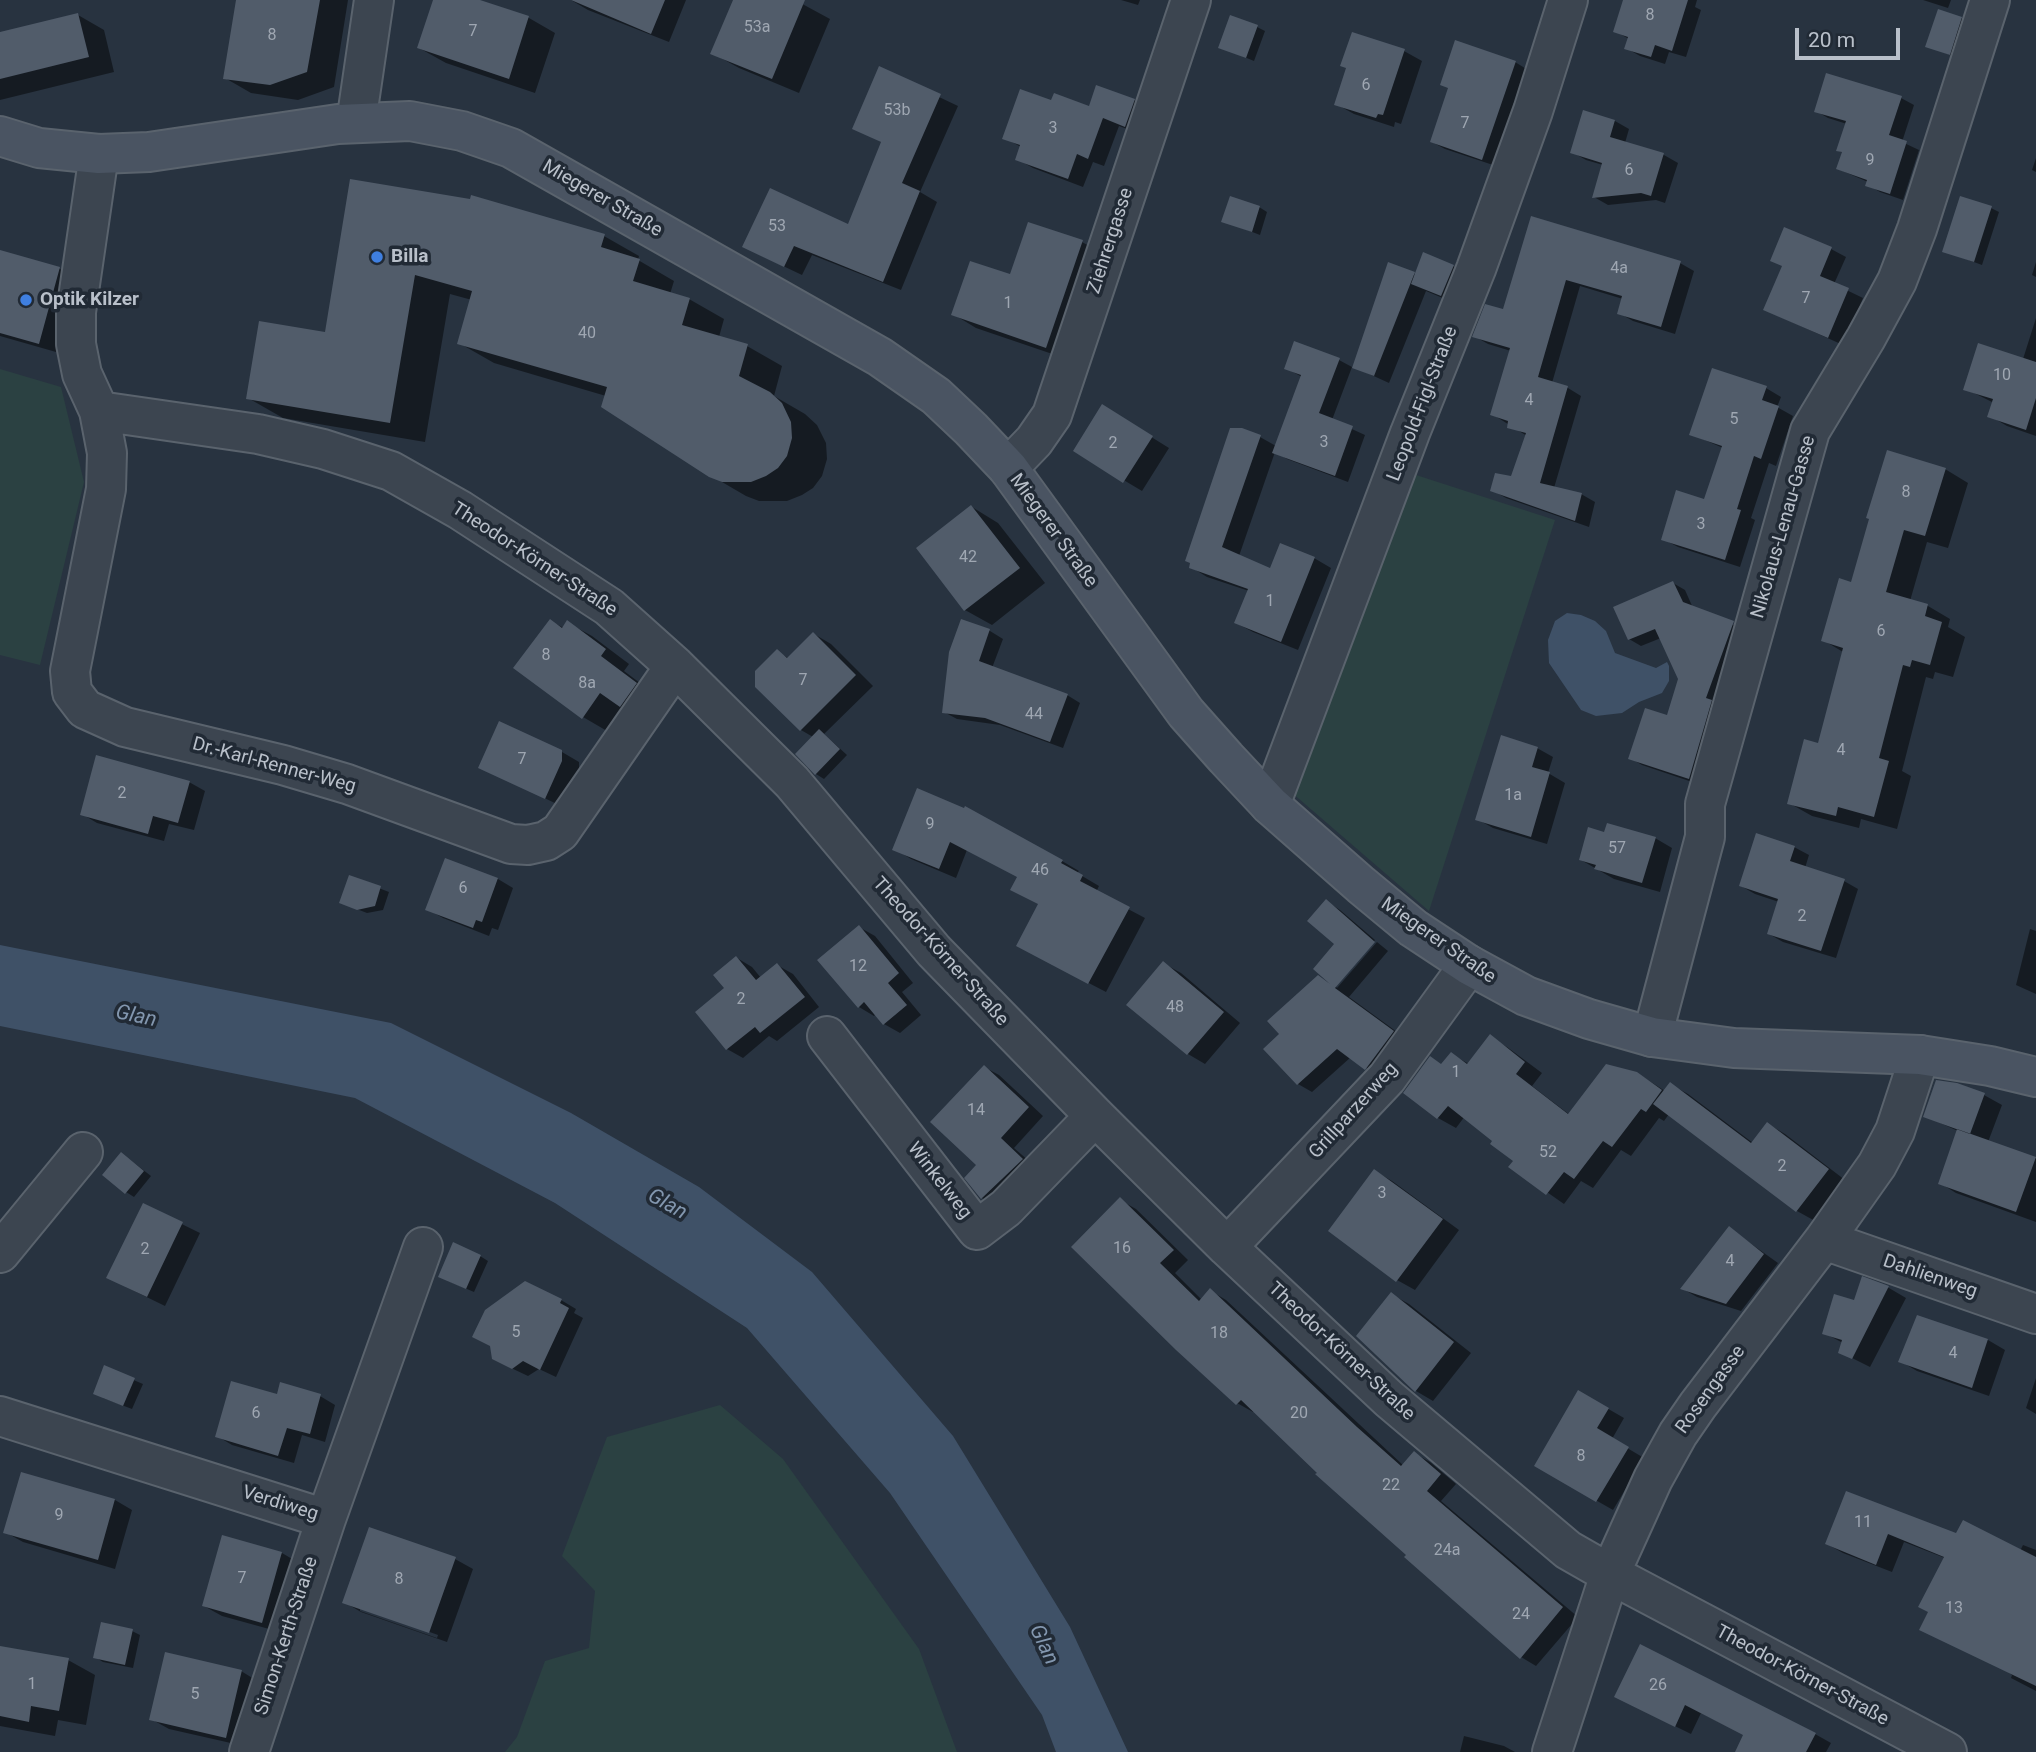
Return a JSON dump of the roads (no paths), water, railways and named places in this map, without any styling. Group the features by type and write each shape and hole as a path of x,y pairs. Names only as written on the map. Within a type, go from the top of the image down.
{"main road":[{"name":"Miegerer Straße","path":"0,136 39,148 99,154 149,152 356,123 410,121 461,131 511,148 880,357 936,396 1008,468 1186,713 1270,805 1392,911 1469,965 1527,996 1652,1037 1734,1048 1920,1055 1990,1066 2036,1077"}],"street":[{"path":"356,123 374,0"},
{"name":"Ziehrergasse","path":"1008,468 1034,441 1052,415 1191,0"},
{"name":"Leopold-Figl-Straße","path":"1270,805 1410,433 1476,269 1533,111 1568,0"},
{"name":"Nikolaus-Lenau-Gasse","path":"1652,1037 1705,837 1705,804 1810,431 1897,281 1917,229 1990,0"},
{"path":"99,154 76,312 76,344 82,374 99,411"},
{"name":"Theodor-Körner-Straße","path":"99,411 258,434 323,449 391,471 460,510 609,607 675,666 792,782 934,951 1095,1116 1227,1247 1389,1399 1568,1550 1947,1752"},
{"name":"Dr.-Karl-Renner-Weg","path":"99,411 107,453 106,489 70,671 72,692 85,709 125,727 296,769 347,784 511,844 528,845 546,841 560,832 675,666"},
{"name":"Grillparzerweg","path":"1227,1247 1387,1078 1469,965"},
{"name":"Winkelweg","path":"827,1036 977,1230 1006,1208 1095,1116"},
{"name":"Rosengasse","path":"1552,1752 1610,1574 1653,1479 1678,1434 1877,1165 1895,1131 1920,1055"},
{"path":"0,1253 83,1152"},
{"name":"Dahlienweg","path":"1824,1240 2036,1314"},
{"name":"Verdiweg","path":"0,1416 326,1519 423,1247"},
{"name":"Simon-Kerth-Straße","path":"249,1752 326,1519"}],"water":[{"path":"1567,613 1595,621 1606,631 1615,653 1656,668 1667,662 1669,681 1662,693 1639,702 1622,713 1596,716 1581,710 1549,663 1548,640 1555,621"},
{"name":"Glan","path":"0,945 391,1023 571,1113 699,1187 812,1272 953,1436 1070,1627 1128,1752 1056,1752 1042,1715 890,1493 747,1328 555,1203 355,1098 0,1026"}],"place":[{"name":"Billa","path":"377,257"},
{"name":"Optik Kilzer","path":"26,300"}]}
